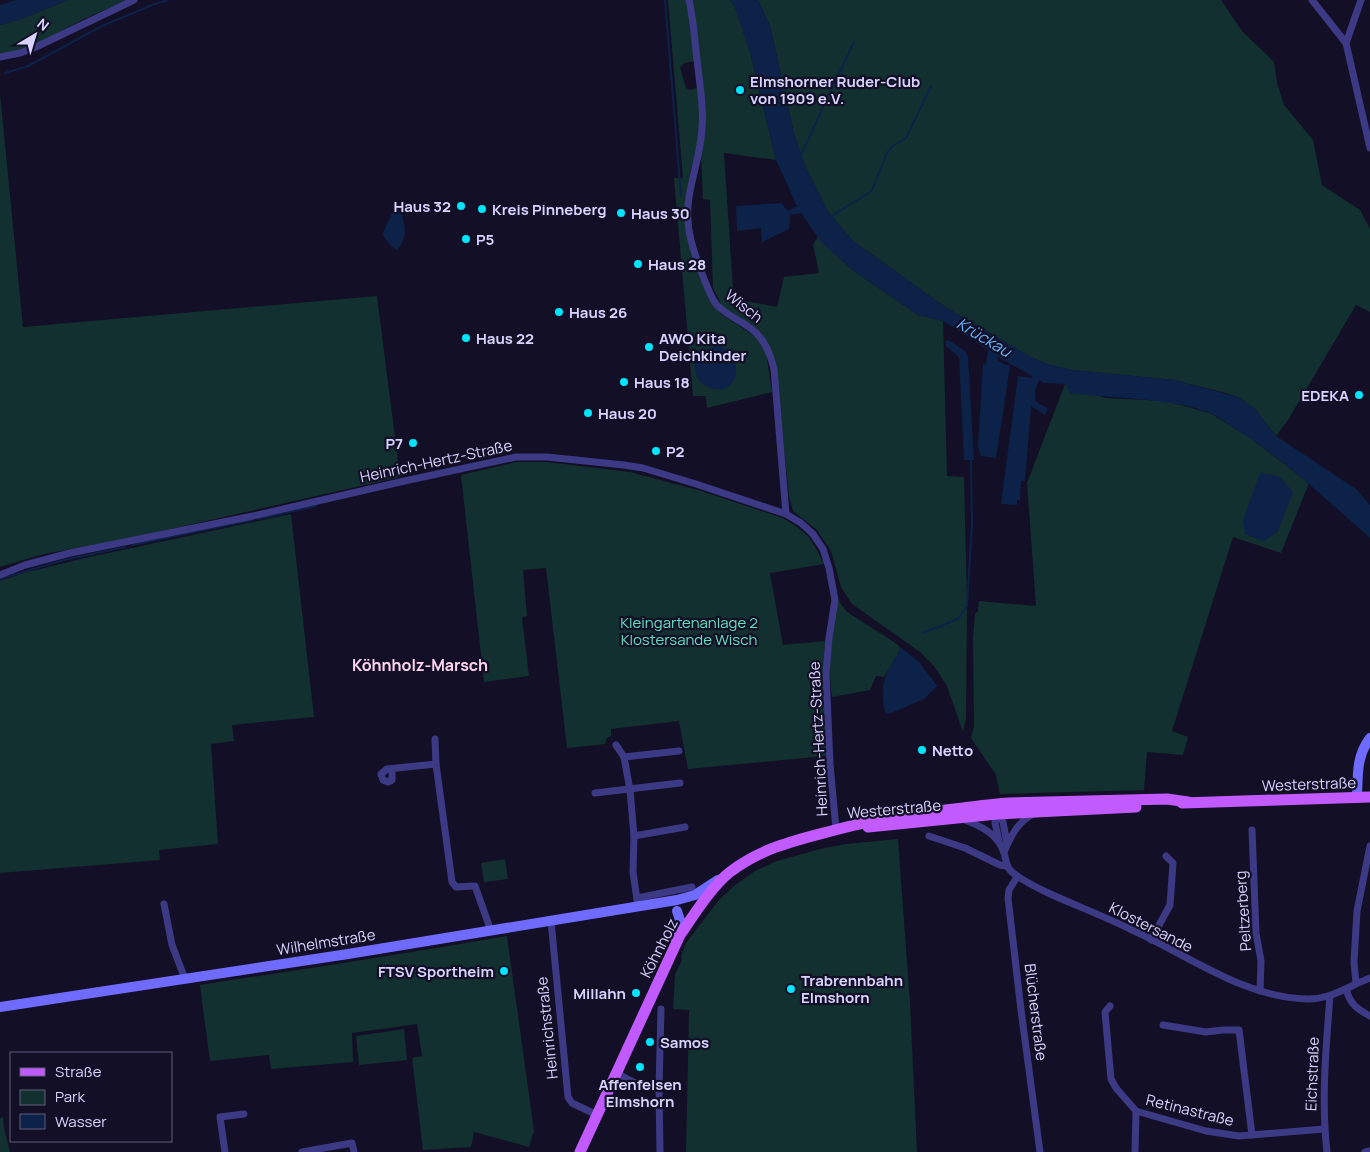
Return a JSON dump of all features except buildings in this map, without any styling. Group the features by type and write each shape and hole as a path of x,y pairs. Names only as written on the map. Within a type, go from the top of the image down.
{"main road":[{"path":"1357,797 1359,760 1363,748 1370,738"},
{"name":"Westerstraße","path":"836,830 959,818 997,809 1037,812 1167,806 1188,802 1370,797"},
{"name":"Westerstraße","path":"836,830 899,815 1167,799 1188,802"},
{"name":"Köhnholz","path":"580,1152 672,951 693,915 728,874 751,858 778,845 836,830"},
{"path":"672,951 680,920 677,906 728,874"},
{"name":"Wilhelmstraße","path":"0,1007 491,931 551,921 638,902 677,906 693,915"}],"street":[{"path":"0,57 36,47 134,0"},
{"name":"Wisch","path":"689,0 703,122 701,142 692,174 687,220 691,241 714,302 723,311 758,334 771,358 774,369 786,514"},
{"path":"1312,0 1346,43 1370,148"},
{"path":"1346,43 1360,0"},
{"name":"Heinrich-Hertz-Straße","path":"0,575 25,565 70,553 253,516 516,457 586,461 643,468 786,514 801,522 813,534 823,549 835,600 826,673 830,764 836,830"},
{"path":"435,739 436,764 452,884 456,887 476,886 491,931"},
{"path":"616,746 624,757 630,790 634,836 633,872 638,902 692,887"},
{"path":"624,757 679,752"},
{"path":"392,769 436,764"},
{"path":"596,793 680,783"},
{"path":"997,809 995,823 1003,844 1006,866"},
{"path":"1003,844 1019,824 1037,812"},
{"path":"959,818 986,830 1003,844"},
{"path":"634,836 685,827"},
{"name":"Peltzerberg","path":"1252,830 1256,933 1261,961 1260,990"},
{"name":"Klostersande","path":"929,836 965,848 996,864 1006,866 1017,877 1073,905 1133,930 1194,963 1260,990 1291,998 1309,999 1330,996 1370,978"},
{"path":"1356,983 1354,962 1357,911 1370,846"},
{"path":"1152,940 1170,905 1173,863 1166,856"},
{"name":"Blücherstraße","path":"1017,877 1009,890 1008,898 1040,1152"},
{"path":"164,904 172,945 185,979"},
{"name":"Heinrichstraße","path":"551,921 568,1097 572,1103 597,1115"},
{"path":"1346,989 1352,1004 1370,1016"},
{"name":"Eichstraße","path":"1327,1152 1324,1129 1324,1073 1330,996"},
{"name":"Retinastraße","path":"1110,1006 1105,1012 1111,1079 1116,1088 1136,1111 1206,1131 1228,1135 1324,1129"},
{"path":"660,1152 659,1088 662,1009"},
{"path":"1163,1026 1206,1032 1239,1030 1252,1135"},
{"path":"616,1073 643,1087 659,1088"},
{"path":"1134,1152 1136,1111"},
{"path":"224,1152 220,1117 244,1114"},
{"path":"302,1152 352,1142 354,1152"},
{"path":"1365,1152 1370,1151"}],"green space":[{"path":"68,0 127,0 31,46 0,54 0,25 21,19"},
{"path":"668,0 687,0 696,61 684,63 680,67 686,88 690,90 697,88 700,107 699,143 690,174 685,203 688,243 708,297 721,314 756,337 766,353 772,392 707,408 706,396 693,396 674,178 683,178"},
{"path":"692,0 730,0 735,7 750,52 776,160 724,153 735,297 741,300 777,307 784,277 819,273 813,244 818,237 851,269 918,315 943,321 947,476 964,477 967,602 966,718 963,732 947,686 934,666 920,652 852,604 841,587 831,551 817,530 793,511 789,496 776,366 767,341 760,332 722,306 713,288 710,200 703,199 701,152 703,143"},
{"path":"758,0 1221,0 1242,31 1274,62 1277,83 1284,105 1313,140 1322,185 1360,210 1370,229 1370,312 1356,305 1288,420 1276,436 1255,409 1238,397 1226,393 1174,380 1072,370 1047,364 1031,357 945,307 852,240 828,212 806,168 794,134 770,26"},
{"path":"0,94 23,327 377,296 400,477 131,538 44,554 0,567"},
{"path":"1065,384 1105,398 1165,401 1210,413 1250,438 1309,483 1281,553 1233,537 1172,731 1188,737 1183,755 1147,752 1144,790 1000,794 996,775 971,738 974,726 973,638 975,614 978,611 979,601 1036,606 1027,483","holes":["1278,531 1264,541 1245,534"]},
{"name":"Kleingartenanlage 2 Klostersande Wisch","path":"516,462 547,462 630,472 698,490 783,518 809,537 824,564 770,573 783,645 825,641 823,670 826,756 688,769 679,721 611,729 611,736 607,738 605,744 567,748 546,568 523,570 527,616 522,617 529,676 484,682 461,475"},
{"path":"291,514 314,717 232,725 234,741 211,744 218,844 159,850 160,860 0,873 0,581 85,558"},
{"path":"835,596 847,612 894,642 899,646 900,650 884,677 876,676 870,690 832,697 829,672"},
{"name":"Trabrennbahn Elmshorn","path":"898,839 910,1003 917,1152 686,1152 689,1010 673,1009 675,974 682,960 681,956 686,943 718,901 734,886 755,871 777,861 820,849 846,844"},
{"path":"505,859 508,879 484,882 481,863"},
{"path":"507,936 534,1131 529,1147 474,1132 471,1147 423,1150 412,1058 422,1056 417,1024 352,1033 353,1062 271,1069 269,1055 210,1061 200,985"},
{"path":"404,1029 407,1060 359,1065 356,1036"},
{"path":"3,1117 10,1152 0,1152 0,1118"}],"water":[{"path":"16,0 68,0 21,19 0,25 0,5"},
{"name":"Krückau","path":"730,0 758,0 770,26 794,134 806,168 828,212 852,240 945,307 1031,357 1047,364 1072,370 1174,380 1238,397 1255,409 1276,436 1356,489 1370,505 1370,538 1289,468 1255,442 1208,412 1157,401 1070,393 1065,384 1044,383 1039,380 1035,391 1035,400 1048,408 1045,415 1031,406 1025,481 1021,481 1020,500 1017,500 1017,505 1001,504 1018,376 1032,378 1032,376 998,357 997,361 1010,366 996,458 981,456 978,447 983,364 986,364 988,350 943,321 918,315 851,269 822,243 801,213 790,215 789,229 762,242 761,228 737,231 736,206 781,203 788,211 797,206 776,160 750,52 735,7"},
{"path":"394,202 399,204 405,228 404,239 397,250 391,246 383,235 393,211"},
{"path":"948,340 965,351 968,357 974,460 964,460 959,357 946,346 945,342"},
{"path":"719,345 728,350 732,355 736,364 736,375 732,384 719,390 709,388 698,378 695,371 695,358 707,349"},
{"path":"1260,473 1279,476 1293,492 1278,531 1264,541 1245,534 1243,520"},
{"path":"899,646 919,662 937,686 924,699 889,714 885,712 883,686 891,665 900,650"}],"waterway":[{"path":"5,73 28,66 102,26 168,0"},
{"path":"665,0 681,196"},
{"path":"801,155 854,42"},
{"path":"830,217 870,192 887,153 893,146 906,138 931,86"},
{"path":"923,633 958,619 967,606 972,523 971,460"},
{"path":"258,519 316,506"},
{"path":"132,545 252,520"},
{"path":"0,579 64,560 125,547"}],"place":[{"name":"Elmshorner Ruder-Club von 1909 e.V.","path":"740,90"},
{"name":"Haus 32","path":"461,206"},
{"name":"Kreis Pinneberg","path":"482,209"},
{"name":"Haus 30","path":"621,213"},
{"name":"P5","path":"466,239"},
{"name":"Haus 28","path":"638,264"},
{"name":"Haus 26","path":"559,312"},
{"name":"Haus 22","path":"466,338"},
{"name":"AWO Kita Deichkinder","path":"649,347"},
{"name":"Haus 18","path":"624,382"},
{"name":"EDEKA","path":"1359,395"},
{"name":"Haus 20","path":"588,413"},
{"name":"P7","path":"413,443"},
{"name":"P2","path":"656,451"},
{"name":"Netto","path":"922,750"},
{"name":"FTSV Sportheim","path":"504,971"},
{"name":"Trabrennbahn Elmshorn","path":"791,989"},
{"name":"Millahn","path":"636,993"},
{"name":"Samos","path":"650,1042"},
{"name":"Affenfelsen Elmshorn","path":"640,1067"}],"district":[{"name":"Köhnholz-Marsch","path":"420,665"}]}
